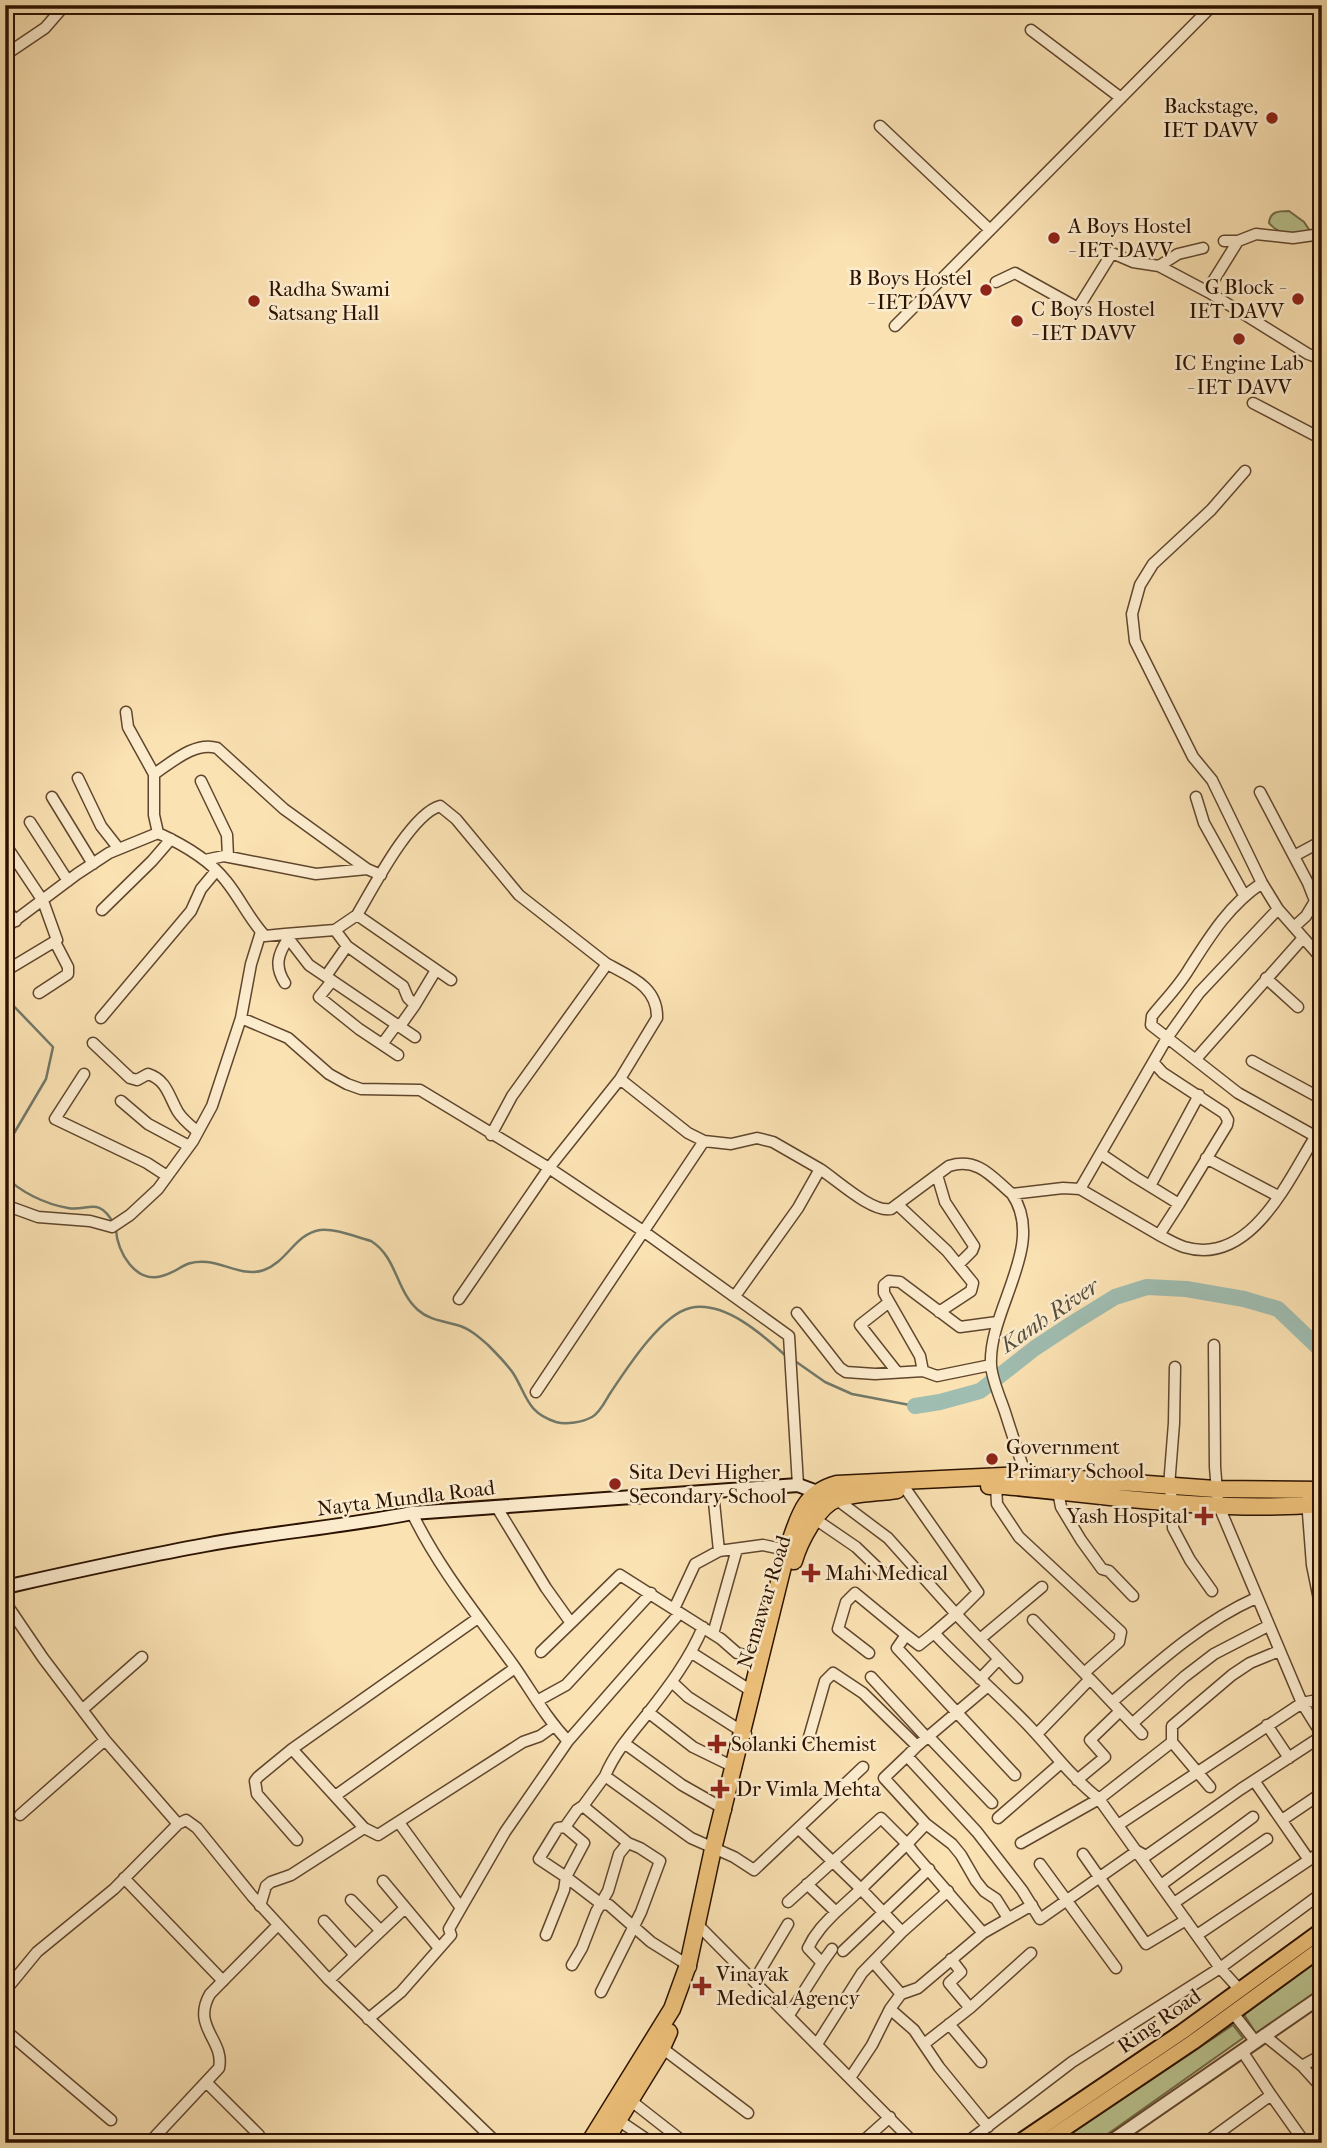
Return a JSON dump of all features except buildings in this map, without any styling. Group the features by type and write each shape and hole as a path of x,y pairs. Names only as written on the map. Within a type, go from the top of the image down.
{"highway":[{"path":"836,1499 905,1488 996,1486 1029,1481 1058,1491 1173,1503 1217,1497"},
{"path":"816,1491 836,1484 1029,1481 1169,1486 1246,1506 1315,1498"},
{"name":"Nemawar Road","path":"589,2143 672,2008 691,1967 716,1850 792,1551 805,1504 816,1491"},
{"name":"Nemawar Road","path":"792,1551 825,1506 836,1499"},
{"name":"Nemawar Road","path":"604,2143 662,2048 691,1967 716,1850"}],"main road":[{"name":"Nayta Mundla Road","path":"5,1587 205,1545 412,1513 798,1485 836,1499"},
{"name":"Ring Road","path":"1018,2143 1182,2032 1322,1930"},
{"name":"Ring Road","path":"1043,2143 1322,1948"},
{"path":"1109,2143 1322,1996"}],"street":[{"path":"5,55 45,28 65,5"},
{"path":"895,326 1213,5"},
{"path":"1031,30 1121,98"},
{"path":"880,126 990,230"},
{"path":"1224,241 1238,242 1256,234 1293,237 1314,235 1322,241"},
{"path":"1207,291 1238,242"},
{"path":"1159,266 1178,254 1203,248"},
{"path":"996,282 1015,274 1078,308 1112,253 1133,262 1159,266 1207,291 1308,354 1322,359"},
{"path":"1253,403 1322,439"},
{"path":"1245,471 1211,510 1153,564 1140,586 1132,614 1135,641 1193,757 1212,780 1262,883 1278,909 1322,959"},
{"path":"126,712 128,727 154,774 154,815 158,833"},
{"path":"154,774 200,747 217,748 284,809 380,876"},
{"path":"78,778 102,826 119,849"},
{"path":"201,781 228,835 228,857"},
{"path":"1260,792 1317,894 1306,916 1294,927"},
{"path":"52,797 93,864"},
{"path":"1196,797 1204,823 1244,895"},
{"path":"5,928 93,864 119,849 158,833 205,860 225,880 265,936 335,930 357,915 405,837 431,808 440,806 456,819 519,895 607,964 644,985 653,996 657,1007 657,1018 620,1079 549,1168 459,1299"},
{"path":"30,822 68,881"},
{"path":"102,910 171,839"},
{"path":"1294,856 1322,841"},
{"path":"5,844 43,901 56,934 55,942 68,967 68,974 39,993"},
{"path":"205,860 228,857 316,874 367,869"},
{"path":"101,1018 191,911 201,888 216,871"},
{"path":"1016,1201 1076,1189 1159,1235 1184,1247 1200,1249 1228,1244 1244,1236 1258,1224 1319,1138 1238,1093 1151,1025 1152,1016 1189,970 1199,950 1215,929 1244,895 1262,883"},
{"path":"5,908 16,921"},
{"path":"1076,1189 1101,1154 1167,1038 1199,993 1278,909"},
{"path":"357,915 451,980"},
{"path":"335,930 347,946 403,986 408,998 415,1005"},
{"path":"5,1205 38,1217 115,1225 130,1216 158,1189 189,1146 212,1106 241,1018 251,964 261,932"},
{"path":"287,936 309,965 415,1037"},
{"path":"285,983 280,975 278,961 287,936"},
{"path":"1196,1059 1303,938"},
{"path":"7,970 55,942"},
{"path":"347,946 320,997 359,1029 398,1055"},
{"path":"491,1135 512,1096 607,964"},
{"path":"383,1043 415,1005 436,970"},
{"path":"1266,978 1298,1007"},
{"path":"241,1018 288,1038 329,1074 347,1084 361,1089 420,1090 549,1168 643,1231 789,1336 798,1485"},
{"path":"93,1043 130,1078 137,1080 148,1074 163,1083 178,1113 198,1132"},
{"path":"1252,1061 1322,1099"},
{"path":"1154,1063 1163,1073 1224,1112 1228,1120 1159,1235"},
{"path":"83,1074 55,1119 147,1163 167,1177"},
{"path":"620,1079 688,1133 705,1141 732,1144 757,1139 773,1142 820,1168 873,1206 884,1210 898,1205 949,1166 959,1163 974,1164 1016,1201 1021,1252 997,1322 991,1365 1029,1481"},
{"path":"1150,1186 1199,1095"},
{"path":"121,1101 148,1124 189,1146"},
{"path":"536,1392 705,1141"},
{"path":"1101,1154 1179,1204"},
{"path":"1206,1158 1278,1196"},
{"path":"735,1296 798,1208 820,1168"},
{"path":"937,1175 946,1202 974,1246 959,1264"},
{"path":"898,1205 959,1264 973,1287 939,1312"},
{"path":"923,1371 920,1356 888,1303 883,1289 889,1280 894,1280 960,1327 997,1322"},
{"path":"888,1303 860,1325 897,1372"},
{"path":"797,1313 846,1372 875,1374 923,1371 937,1376 991,1365"},
{"path":"1137,1851 1146,1856 1322,1736 1303,1703 1268,1626 1217,1497 1214,1345"},
{"path":"1175,1367 1169,1486 1173,1503 1173,1528 1212,1591"},
{"path":"996,1486 997,1504 1020,1537 1121,1632 1119,1642 1037,1734"},
{"path":"869,1653 838,1629 846,1602 856,1592 919,1645 978,1592 905,1488"},
{"path":"1058,1491 1061,1507 1081,1540 1102,1569 1109,1571 1133,1596"},
{"path":"713,1492 719,1551"},
{"path":"1315,1498 1312,1565 1322,1614"},
{"path":"836,1499 888,1538 1017,1678"},
{"path":"496,1506 546,1588 571,1623"},
{"path":"412,1513 441,1568 554,1726 568,1741"},
{"path":"815,1519 856,1547 883,1573"},
{"path":"368,2019 401,1992 451,1935 449,1929 505,1832 568,1741 677,1611 695,1564 719,1551 763,1545 792,1551"},
{"path":"713,1634 737,1549"},
{"path":"541,1652 620,1575 703,1627 737,1653 764,1659"},
{"path":"980,1640 1042,1587"},
{"path":"537,1701 566,1685 651,1593"},
{"path":"1112,1702 1160,1660 1238,1606 1256,1598"},
{"path":"5,1602 105,1740 178,1824"},
{"path":"297,1840 257,1794 255,1786 258,1777 292,1749 478,1618"},
{"path":"1033,1620 1142,1734"},
{"path":"1132,1723 1214,1654 1268,1626"},
{"path":"691,1967 651,1942 609,1905 600,1903 539,1859 558,1828 565,1827 583,1806 605,1776 614,1756 672,1682 692,1653 703,1627"},
{"path":"934,1633 1037,1734 1077,1780 1099,1799 1220,1968 1240,1990"},
{"path":"906,1635 897,1648 1015,1775"},
{"path":"1210,1787 1172,1742 1172,1726 1251,1663 1279,1651"},
{"path":"692,1653 755,1693"},
{"path":"83,1709 142,1657"},
{"path":"999,1660 957,1713 884,1778 926,1824 952,1844 976,1881 996,1899 1009,1918"},
{"path":"335,1796 515,1668"},
{"path":"808,1737 825,1681 833,1673 863,1693 917,1746"},
{"path":"871,1677 992,1803"},
{"path":"672,1682 688,1697 746,1734"},
{"path":"1118,1825 1267,1725 1303,1703 1322,1699"},
{"path":"648,1712 693,1747 737,1769"},
{"path":"1077,1780 1105,1757 1090,1740 1120,1712"},
{"path":"1267,1725 1289,1758"},
{"path":"292,1749 364,1828 378,1835 400,1824 523,1742 540,1736 554,1726"},
{"path":"20,1815 105,1740"},
{"path":"1021,1843 1099,1799 1172,1742"},
{"path":"624,1743 682,1785 726,1810"},
{"path":"907,1756 977,1832 1040,1919 1137,1851"},
{"path":"998,1818 1061,1763"},
{"path":"605,1776 691,1838 734,1857 754,1870 863,1767"},
{"path":"1255,1782 1309,1860"},
{"path":"1282,1820 1322,1793"},
{"path":"583,1806 628,1843 660,1861 641,1912 601,1992"},
{"path":"1161,1885 1254,1817"},
{"path":"789,1902 881,1818 907,1844 983,1933"},
{"path":"5,1992 37,1952 124,1878 186,1819 197,1828 277,1926 368,2019 497,2143"},
{"path":"400,1824 461,1908"},
{"path":"822,1963 808,1948 816,1933 926,1824"},
{"path":"546,1935 564,1890 566,1877 584,1843 565,1827"},
{"path":"260,1906 266,1886 271,1882 290,1875 364,1828"},
{"path":"799,1829 902,1932"},
{"path":"1174,1903 1267,1839"},
{"path":"572,1965 608,1891 619,1854 628,1843"},
{"path":"1197,1935 1322,1851"},
{"path":"1083,1854 1146,1944 1186,1920"},
{"path":"1040,1864 1116,1968"},
{"path":"843,1951 929,1869"},
{"path":"124,1878 223,1981"},
{"path":"383,1881 439,1948"},
{"path":"807,1884 836,1912"},
{"path":"817,2044 862,1973 948,1891"},
{"path":"966,2143 1072,2062 1220,1968 1322,1893"},
{"path":"351,1900 380,1930"},
{"path":"850,2078 901,1994 918,1988 983,1933 1032,1905"},
{"path":"329,1980 405,1908"},
{"path":"324,1921 354,1954"},
{"path":"754,1981 788,1924"},
{"path":"149,2143 207,2083 220,2064 202,2014 204,2004 210,1994 277,1926"},
{"path":"700,1927 891,2117 913,2143"},
{"path":"789,2015 832,1949"},
{"path":"924,2044 970,2008 1031,1953"},
{"path":"951,1959 961,1972 950,1983 970,2008"},
{"path":"874,1963 901,1994"},
{"path":"890,2009 914,2030 939,2067 988,2127"},
{"path":"1233,2012 1259,2038 1302,2066 1322,2088"},
{"path":"949,2024 981,2063"},
{"path":"5,2030 111,2120"},
{"path":"662,2048 748,2113"},
{"path":"1242,2051 1305,2143"},
{"path":"1302,2066 1322,2055"},
{"path":"207,2083 259,2134"},
{"path":"1205,2143 1271,2095"},
{"path":"630,2101 685,2143"},
{"path":"861,2143 891,2117"},
{"path":"618,2120 652,2143"}],"green space":[{"path":"1289,211 1304,222 1310,231 1288,233 1269,223 1273,214"},
{"path":"1322,1956 1322,1996 1259,2038 1243,2013"},
{"path":"1233,2025 1243,2038 1095,2143 1056,2143"}],"waterway":[{"path":"5,997 53,1047 46,1079 10,1140 5,1158"},
{"path":"5,1176 25,1192 51,1204 75,1209 98,1207 114,1224"},
{"path":"116,1230 120,1248 130,1264 136,1271 153,1277 199,1262 257,1272 272,1266 297,1242 320,1230 371,1241 386,1256 405,1293 418,1310 431,1318 461,1326 477,1336 510,1369 533,1408 546,1418 560,1423 579,1422 595,1415 656,1331 690,1308 703,1307 729,1314 754,1329 786,1356"},
{"name":"Kanh River","path":"915,1406 980,1391 1035,1348 1073,1323 1115,1297 1147,1287 1186,1289 1244,1299 1278,1309 1322,1351"},
{"path":"795,1361 825,1382 852,1394 915,1406"}],"place":[{"name":"Backstage, IET DAVV","path":"1272,118"},
{"name":"A Boys Hostel - IET DAVV","path":"1054,238"},
{"name":"B Boys Hostel - IET DAVV","path":"986,290"},
{"name":"G Block - IET DAVV","path":"1298,299"},
{"name":"Radha Swami Satsang Hall","path":"254,301"},
{"name":"C Boys Hostel - IET DAVV","path":"1017,321"},
{"name":"IC Engine Lab - IET DAVV","path":"1239,339"},
{"name":"Government Primary School","path":"992,1459"},
{"name":"Sita Devi Higher Secondary School","path":"615,1484"},
{"name":"Yash Hospital","path":"1204,1516"},
{"name":"Mahi Medical","path":"811,1573"},
{"name":"Solanki Chemist","path":"717,1744"},
{"name":"Dr Vimla Mehta","path":"720,1789"},
{"name":"Vinayak Medical Agency","path":"702,1986"}]}
